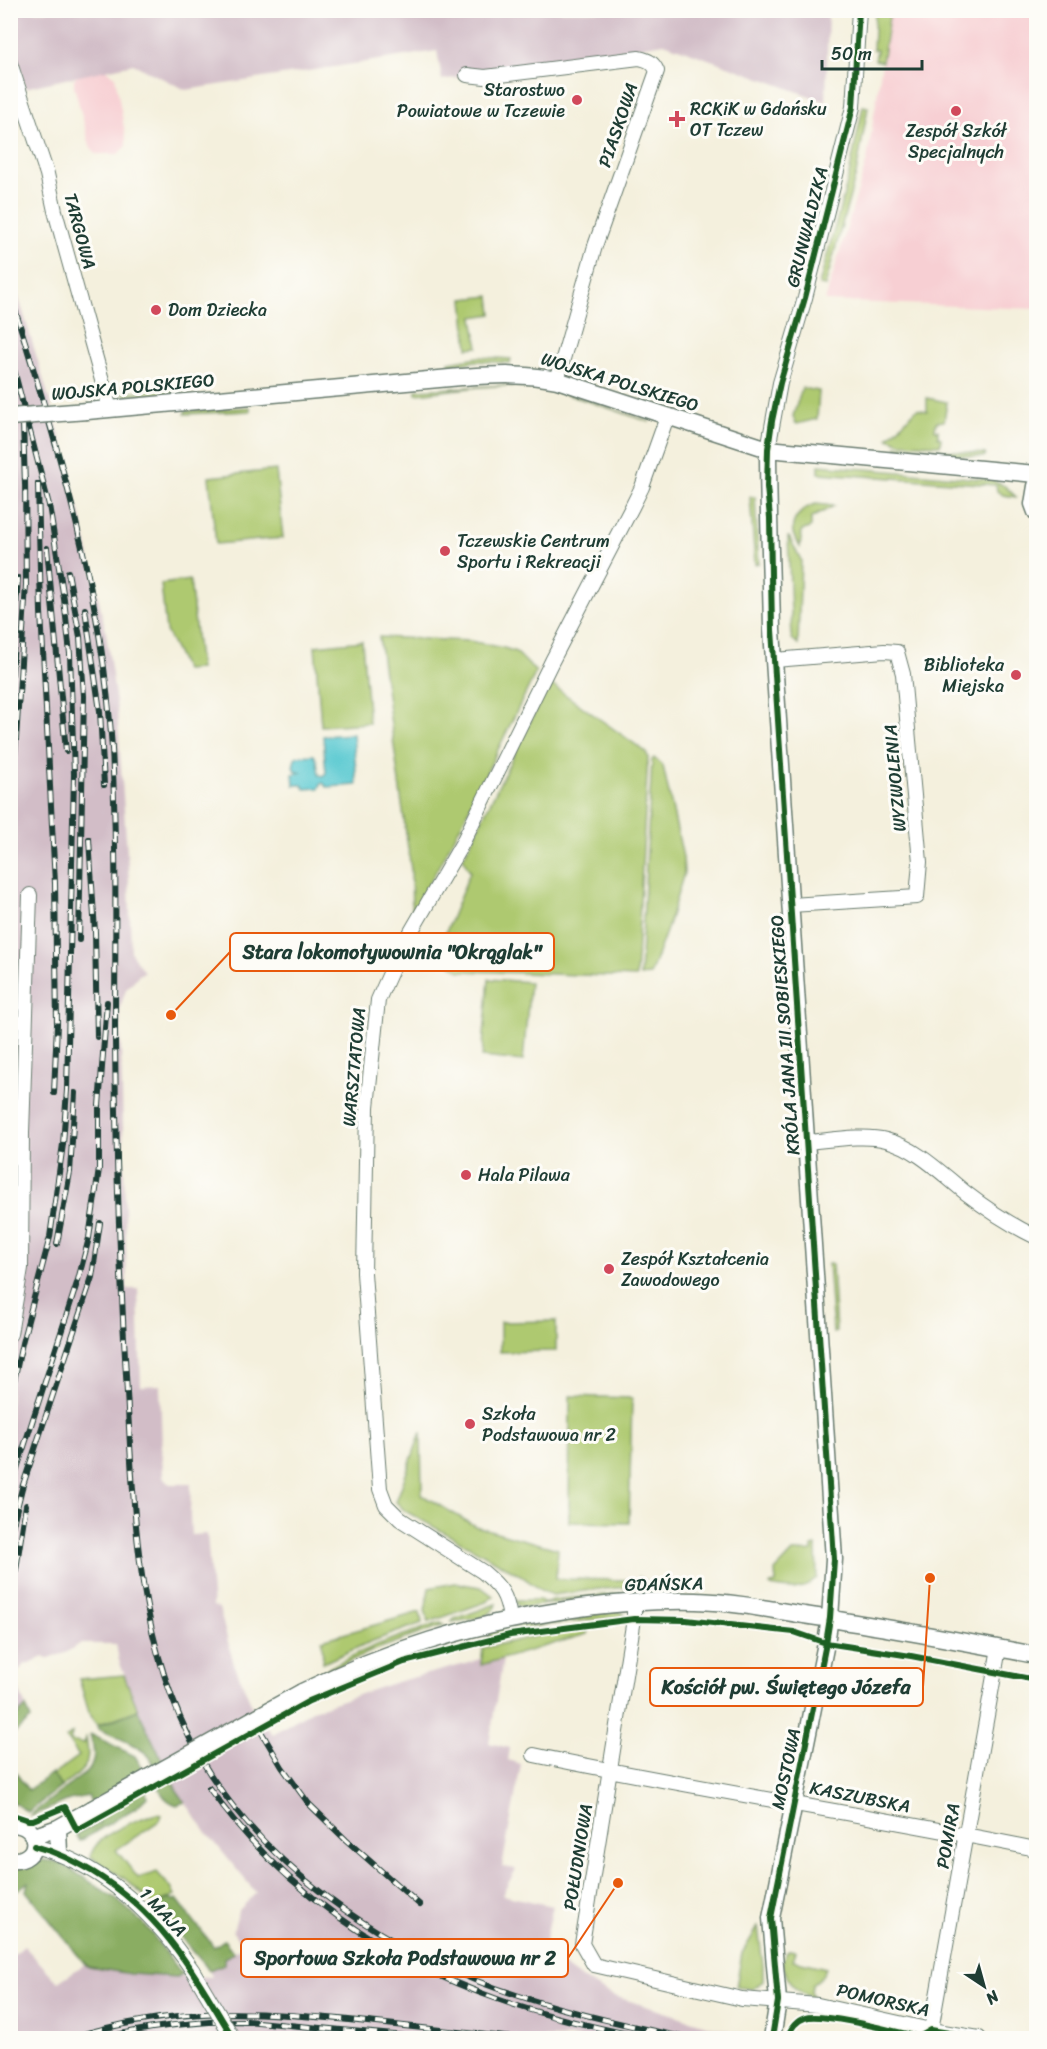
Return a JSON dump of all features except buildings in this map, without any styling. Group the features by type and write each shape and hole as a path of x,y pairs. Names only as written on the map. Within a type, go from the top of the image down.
{"street":[{"name":"GRUNWALDZKA","path":"768,449 780,383 805,298 853,106 859,10"},
{"name":"PIASKOWA","path":"467,75 485,77 639,58 647,59 654,64 657,71 595,246 557,380"},
{"name":"TARGOWA","path":"10,63 47,174 55,211 110,409"},
{"name":"WOJSKA POLSKIEGO","path":"10,417 493,375 537,376 557,380 768,449 1036,474"},
{"name":"WARSZTATOWA","path":"510,1618 506,1598 494,1582 483,1572 400,1519 386,1505 380,1489 364,1273 367,1107 375,1018 378,1000 401,949 463,842 552,661 642,487 667,417"},
{"name":"KRÓLA JANA III SOBIESKIEGO","path":"768,449 767,487 770,518 772,630 833,1526 834,1577 831,1618"},
{"path":"1036,486 1032,504 1036,512"},
{"name":"WYZWOLENIA","path":"775,660 884,651 897,652 903,674 920,862 917,897 791,905"},
{"path":"10,1334 21,1268 16,1131 30,895"},
{"path":"808,1142 875,1138 896,1144 914,1152 968,1194 1010,1223 1036,1237"},
{"name":"GDAŃSKA","path":"58,1828 302,1692 362,1664 416,1644 510,1618 605,1604 697,1601 831,1618 1036,1655"},
{"name":"POŁUDNIOWA","path":"634,1602 634,1619 582,1944 594,1965 742,1999 778,2001"},
{"name":"MOSTOWA","path":"773,2036 778,2001 770,1925 831,1618"},
{"name":"POMIRA","path":"931,2030 999,1648"},
{"name":"KASZUBSKA","path":"534,1755 1036,1849"},
{"path":"10,1824 27,1828 34,1841 32,1852 24,1859 10,1860"},
{"path":"34,1841 58,1828 59,1852"},
{"name":"1 MAJA","path":"34,1841 59,1852 111,1884 137,1904 172,1942 193,1971 233,2038"},
{"name":"POMORSKA","path":"778,2001 847,2010 931,2030 979,2038"}],"shaded area":[{"path":"10,11 828,11 826,102 664,43 442,80 437,51 186,90 133,64 25,88 11,31"},
{"name":"Zespół Szkół Specjalnych","path":"890,11 1036,11 1036,309 825,301 867,160"},
{"path":"104,69 115,76 126,139 126,146 118,154 96,154 90,146 74,86 74,79 79,74"},
{"path":"11,272 55,418 80,512 106,633 117,710 129,880 131,953 144,972 126,989 120,1008 127,1289 138,1289 141,1386 160,1385 163,1477 170,1484 191,1484 191,1535 207,1534 213,1607 219,1608 234,1664 258,1719 273,1734 312,1710 400,1681 473,1662 495,1653 503,1659 489,1743 510,1748 508,1760 521,1764 502,1867 516,1869 502,1895 553,1906 543,1952 582,1979 614,1996 706,2025 760,2038 11,2038 11,1957 24,1946 58,1982 85,1964 89,1967 131,1974 212,1977 209,1970 224,1964 224,1958 243,1946 233,1932 238,1911 256,1893 206,1832 176,1789 138,1710 119,1661 116,1644 80,1644 65,1653 46,1659 44,1657 24,1665 17,1673 18,1687 26,1707 11,1721 10,1356 18,1325 10,1322 10,437 15,436 10,384"}],"green space":[{"path":"875,11 890,11 882,62 875,60 877,50 873,50"},
{"path":"863,106 868,107 856,174 825,286 819,285 849,175"},
{"path":"490,296 492,314 473,317 478,347 468,348 463,299"},
{"path":"478,357 511,359 510,363 476,361 449,366 449,362"},
{"path":"508,385 540,388 576,396 650,422 584,400 534,388 493,386 416,394 416,390"},
{"path":"185,386 185,391 126,396 120,393"},
{"path":"802,388 819,391 817,419 797,424 793,416"},
{"path":"927,398 947,402 944,421 936,422 935,430 938,430 938,437 941,438 940,445 901,443 888,438 917,409 927,411"},
{"path":"250,407 250,411 185,414 185,411"},
{"path":"897,446 986,455 983,457 911,453 896,448"},
{"path":"819,465 992,480 1005,486 1016,497 1003,495 997,491 996,485 819,473"},
{"path":"276,470 283,538 216,544 209,477"},
{"path":"750,497 755,497 759,563 755,564"},
{"path":"816,504 834,506 811,518 811,527 802,531 800,547 793,533 794,523 803,511"},
{"path":"788,537 801,560 798,644 792,639"},
{"path":"190,580 200,669 185,670 166,631 161,584"},
{"path":"379,637 470,641 504,648 516,652 536,672 460,827 412,915 411,870"},
{"path":"362,641 369,723 321,726 315,646"},
{"path":"549,683 646,752 648,757 636,977 460,971 442,958 444,937 470,872 463,858"},
{"path":"654,758 663,766 683,857 684,873 650,975 640,976 652,760"},
{"path":"489,979 530,982 523,1061 482,1057"},
{"path":"828,1264 832,1264 836,1332 833,1333"},
{"path":"556,1321 556,1351 500,1352 500,1322"},
{"path":"570,1396 632,1398 629,1523 569,1522"},
{"path":"421,1432 422,1495 475,1526 558,1549 556,1579 638,1580 639,1577 655,1586 552,1595 405,1511 396,1502"},
{"path":"816,1546 817,1578 812,1583 795,1589 770,1586 776,1583 775,1571 793,1552 812,1551 812,1547"},
{"path":"455,1583 481,1587 493,1596 486,1602 429,1622 425,1611 429,1588"},
{"path":"659,1590 656,1594 566,1601 528,1607 518,1606 514,1600 540,1600 544,1604 551,1600"},
{"path":"496,1604 494,1610 489,1614 452,1622 454,1619"},
{"path":"620,1611 626,1616 545,1625 486,1637 492,1631 557,1619"},
{"path":"420,1612 422,1623 370,1642 323,1663 322,1640"},
{"path":"440,1623 444,1625 372,1651 314,1677 359,1653"},
{"path":"588,1629 587,1634 481,1665 483,1648 541,1635"},
{"path":"450,1645 451,1647 421,1655 333,1687 390,1662"},
{"path":"124,1675 138,1710 97,1725 90,1716 79,1679"},
{"path":"26,1707 31,1719 11,1736 11,1721"},
{"path":"138,1710 176,1789 185,1802 177,1805 164,1797 151,1759 142,1750 98,1729 97,1726"},
{"path":"72,1733 70,1741 84,1744 86,1738 87,1762 81,1772 61,1787 53,1775 79,1756 66,1738"},
{"path":"90,1734 135,1756 141,1766 147,1797 137,1807 80,1841 76,1834 100,1823 88,1796 69,1800 30,1815 89,1770 94,1756"},
{"path":"11,1766 28,1790 52,1773 61,1787 28,1812 11,1801"},
{"path":"161,1815 159,1821 116,1850 138,1878 157,1872 171,1888 175,1895 154,1905 124,1878 91,1857 93,1849 108,1835 139,1819"},
{"path":"42,1860 66,1866 115,1898 146,1926 182,1974 177,1977 131,1974 89,1967 85,1964 26,1891 28,1882 11,1895 11,1868"},
{"path":"171,1898 174,1901 177,1899 214,1947 224,1940 234,1953 224,1958 224,1964 209,1970 154,1905"},
{"path":"758,1927 763,1981 752,1989 736,1987 742,1953"},
{"path":"790,1950 796,1951 793,1960 826,1968 823,1975 812,1985 811,1993 814,1997 801,1993 788,1979 782,1960"}],"water":[{"path":"353,734 357,785 327,787 323,783 319,788 305,789 302,785 294,785 293,774 303,772 296,771 293,767 295,758 314,755 319,775 323,776 326,773 323,736"}],"railway":[{"path":"10,294 61,462 75,519 99,633 107,691 115,822 117,1173 133,1492 144,1590 167,1685 186,1730 210,1774 235,1808 294,1870 363,1922 400,1945 438,1964 502,1990 580,2014 687,2038"},
{"path":"10,1400 22,1343 50,1237 63,1144 67,1090 74,774 70,654 64,599 49,505 11,358"},
{"path":"23,423 25,485"},
{"path":"10,832 26,585 25,478"},
{"path":"38,484 41,612 55,883 57,1024 54,1093"},
{"path":"47,548 66,751"},
{"path":"68,572 80,637 84,696 79,940"},
{"path":"12,674 18,578"},
{"path":"85,609 100,711 104,785"},
{"path":"89,839 95,932 97,1037"},
{"path":"10,1490 78,1280 89,1238 99,1169 99,1106 107,1002"},
{"path":"57,1244 70,1172 75,1093"},
{"path":"12,1528 22,1488 92,1277 100,1223"},
{"path":"10,1608 26,1505"},
{"path":"250,1713 282,1767 309,1804 420,1905"},
{"path":"209,1788 268,1858 302,1888 376,1942 457,1984 500,2000 564,2019 628,2034"},
{"path":"71,2038 110,2027 148,2020 223,2013 299,2015 513,2038"},
{"path":"104,2038 175,2025 247,2021 425,2038"}],"cycle path":[{"path":"772,2038 778,2001 771,1918 826,1643 834,1559 772,630 770,518 767,487 768,449 780,383 805,298 853,107 859,10"},
{"path":"10,1814 33,1820 65,1807 77,1830 309,1701 404,1662 510,1635 634,1619 686,1620 794,1632 826,1643 911,1656 1036,1680"},
{"path":"34,1846 64,1857 93,1872 138,1906 174,1946 233,2038"},
{"path":"787,2038 798,2021 814,2017 860,2023 919,2037 931,2030 979,2038"}],"place":[{"name":"Starostwo Powiatowe w Tczewie","path":"577,100"},
{"name":"Zespół Szkół Specjalnych","path":"956,111"},
{"name":"RCKiK w Gdańsku OT Tczew","path":"677,119"},
{"name":"Dom Dziecka","path":"156,310"},
{"name":"Tczewskie Centrum Sportu i Rekreacji","path":"445,551"},
{"name":"Biblioteka Miejska","path":"1016,675"},
{"name":"Stara lokomotywownia \"Okrąglak\"","path":"171,1015"},
{"name":"Hala Pilawa","path":"466,1175"},
{"name":"Zespół Kształcenia Zawodowego","path":"609,1269"},
{"name":"Szkoła Podstawowa nr 2","path":"470,1424"},
{"name":"Kościół pw. Świętego Józefa","path":"930,1578"},
{"name":"Sportowa Szkoła Podstawowa nr 2","path":"618,1883"}]}
